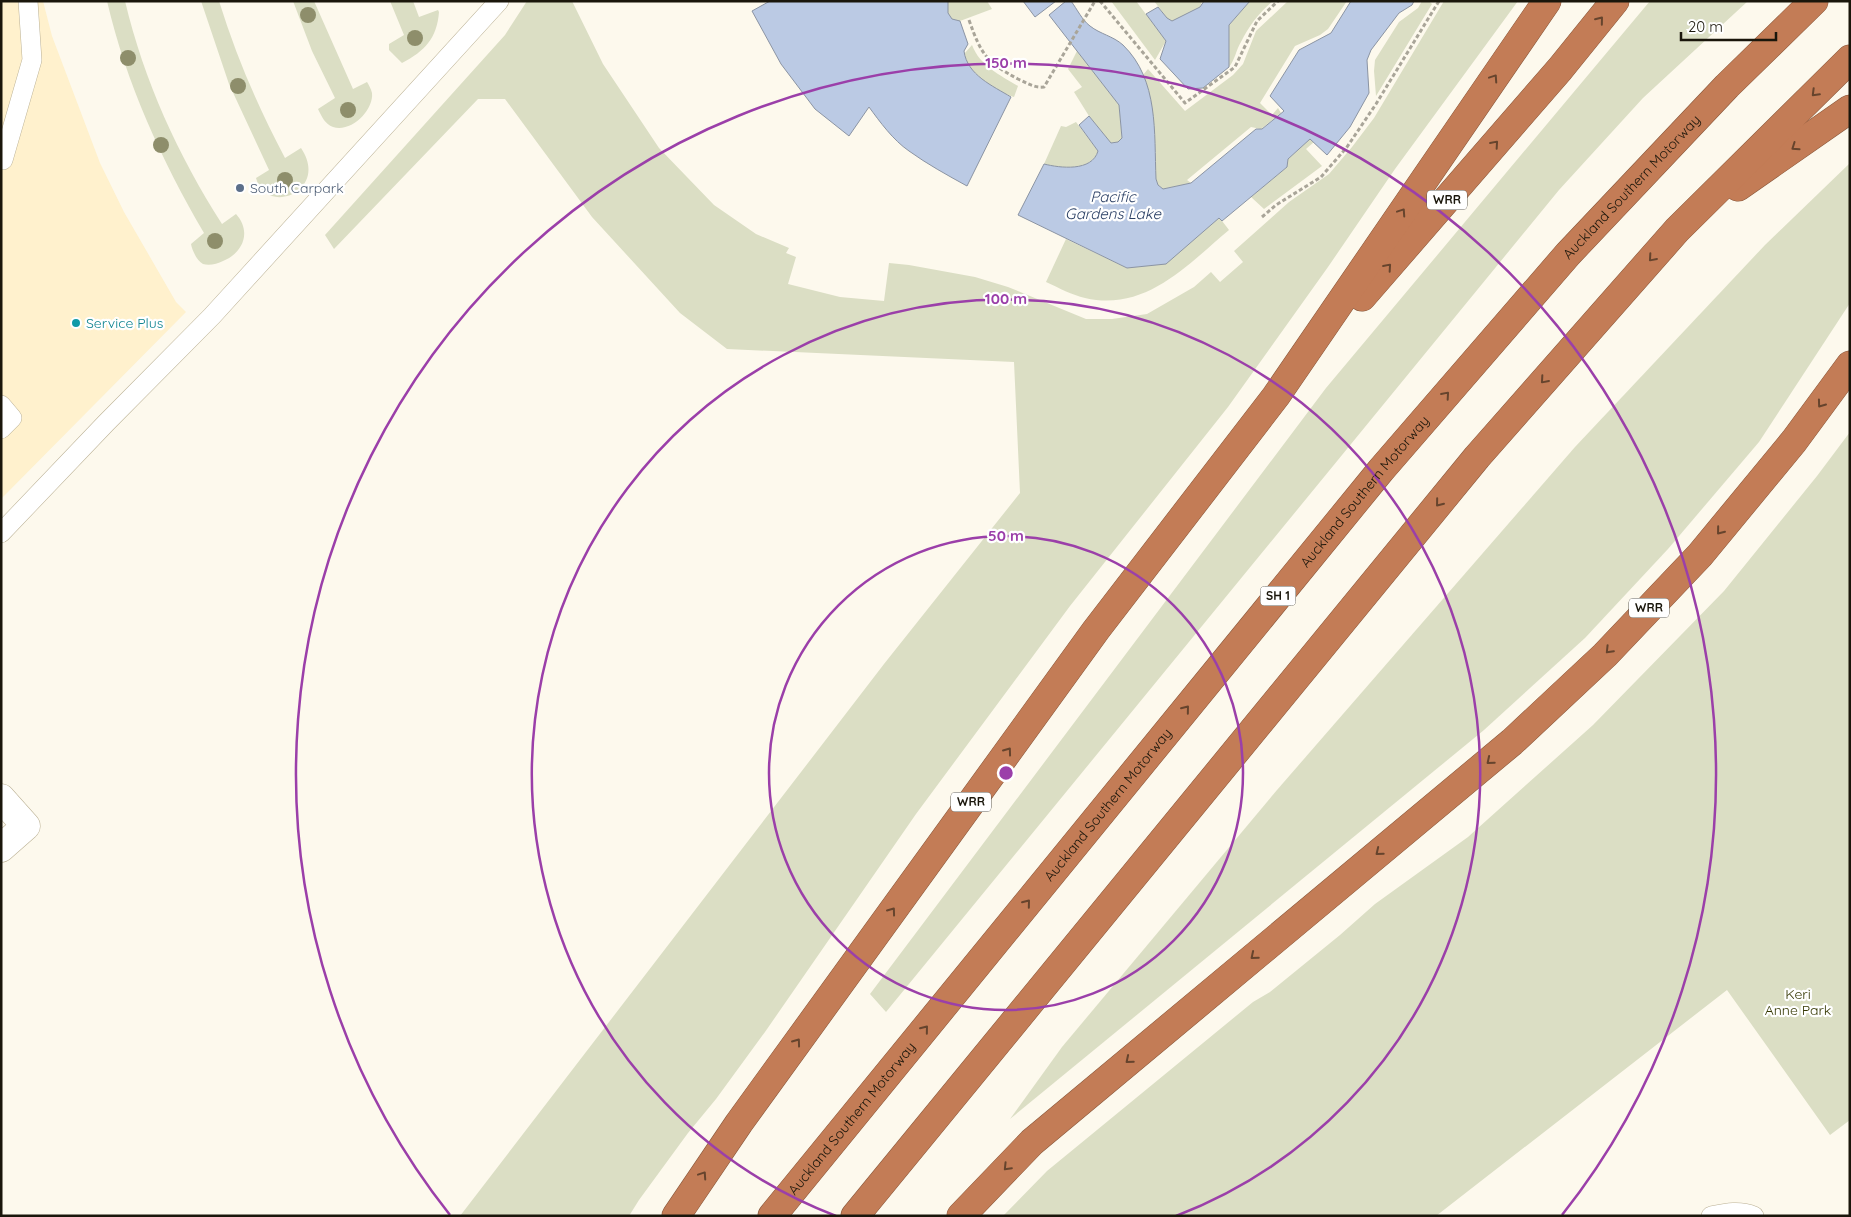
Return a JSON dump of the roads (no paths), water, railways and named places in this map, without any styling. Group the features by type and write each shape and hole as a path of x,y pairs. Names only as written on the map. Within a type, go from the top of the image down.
{"highway":[{"path":"1276,396 1547,1"},
{"name":"WRR","path":"676,1216 739,1123 1096,630 1276,396 1560,69 1615,1"},
{"name":"Auckland Southern Motorway","path":"772,1216 1381,470 1568,254 1726,86 1814,1"},
{"path":"855,1216 1477,457 1677,230 1850,58"},
{"path":"1677,230 1850,109"},
{"name":"WRR","path":"961,1216 1032,1142 1512,742 1605,655 1700,555 1794,441 1850,365"}],"street":[{"path":"1,798 26,826 1,848"}],"lane":[{"path":"3,160 32,60 28,1"},
{"path":"3,527 212,316 499,1"},
{"path":"1,405 12,418 1,429"},
{"path":"1711,1216 1732,1212 1745,1212 1754,1216"}],"water":[{"path":"770,1 948,1 948,13 952,19 960,21 968,44 964,51 970,67 982,79 1011,97 967,186 903,147 869,107 849,136 815,109 781,64 752,11"},
{"path":"1023,1 1056,1 1035,17"},
{"name":"Pacific Gardens Lake","path":"1066,1 1071,1 1087,24 1123,45 1135,59 1143,74 1152,108 1156,179 1158,185 1163,189 1191,183 1256,129 1262,129 1284,111 1270,96 1299,50 1331,33 1351,1 1414,1 1412,5 1399,13 1371,50 1367,60 1369,93 1350,127 1327,155 1310,139 1288,159 1287,167 1222,221 1219,218 1166,264 1127,268 1018,215 1044,164 1058,167 1075,167 1095,158 1098,151 1079,125 1089,116 1111,143 1118,142 1122,138 1119,105 1049,15"},
{"path":"1204,1 1250,1 1229,25 1229,67 1203,88 1188,89 1160,59 1166,41 1146,14 1158,7 1172,21 1200,7"}],"place":[{"name":"South Carpark","path":"240,188"},
{"name":"Service Plus","path":"76,323"}],"park label":[{"name":"Keri Anne Park","path":"1798,1002"}]}
